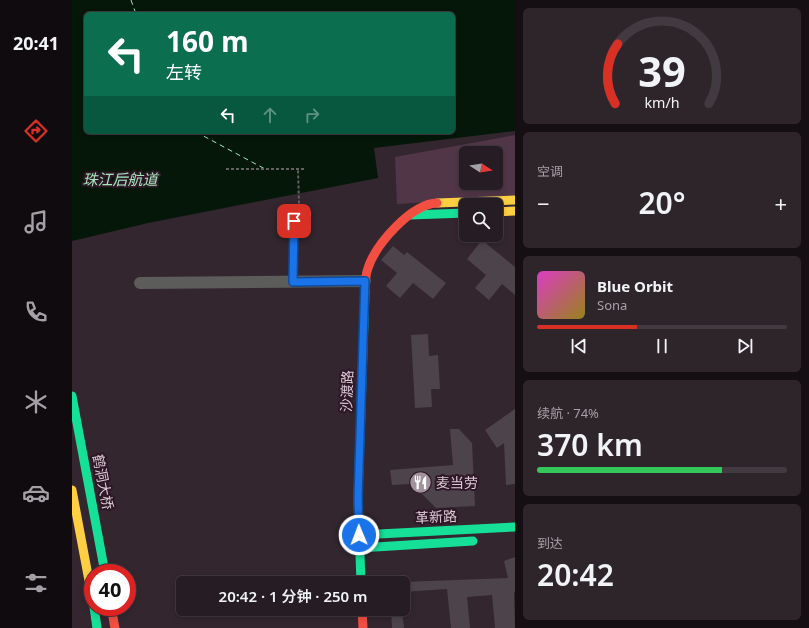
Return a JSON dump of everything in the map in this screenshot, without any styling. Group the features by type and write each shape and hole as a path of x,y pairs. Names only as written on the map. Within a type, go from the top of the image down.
{"street":[{"name":"沙渡路","path":"361,576 358,498 365,281 370,263 377,251 392,232 420,207 432,203 515,200"},
{"path":"503,212 515,211"},
{"path":"410,215 459,213"},
{"path":"140,283 365,281"},
{"name":"鹤洞大桥","path":"72,396 104,564"},
{"path":"72,490 86,564"},
{"name":"革新路","path":"359,535 515,527"},
{"name":"革新路","path":"359,548 484,540"},
{"path":"95,616 97,628"},
{"path":"113,616 115,628"},
{"path":"362,616 363,628"}],"lane":[{"path":"293,282 294,221"}],"path":[{"path":"226,169 306,169"},
{"path":"298,169 299,204"}],"shaded area":[{"path":"515,135 515,197 459,198 459,200 397,204 395,157"}],"water":[{"name":"珠江后航道","path":"72,0 515,0 515,131 374,148 378,178 148,223 72,241"}],"building":[{"path":"480,242 484,242 515,267 515,295 502,284 489,300 475,288 486,275 467,259"},
{"path":"393,246 404,255 407,252 446,283 433,299 413,283 400,298 386,286 397,273 381,260"},
{"path":"428,334 429,356 438,355 440,389 431,389 432,407 415,408 411,335"},
{"path":"515,409 515,484 506,485 504,443 497,448 485,430"},
{"path":"450,429 459,429 472,443 475,506 436,508 412,484 392,485 390,470 453,465"},
{"path":"515,557 515,628 495,628 492,595 467,597 470,628 451,628 447,589 410,592 410,582 508,578 504,561"},
{"path":"391,616 403,616 404,628 392,628"}],"ferry route":[{"path":"131,0 135,12"},
{"path":"200,134 265,169"}],"traffic: fast":[{"path":"410,215 459,213"},
{"path":"361,576 358,497 365,292"},
{"path":"72,396 103,564"},
{"path":"359,535 515,527"},
{"path":"359,548 473,541"},
{"path":"95,616 97,628"}],"traffic: slow":[{"path":"437,203 515,200"},
{"path":"503,212 515,211"},
{"path":"72,490 86,564"}],"traffic: jam":[{"path":"365,292 368,268 372,258 386,237 416,210 427,205 437,203"},
{"path":"113,616 115,628"},
{"path":"362,616 363,628"}],"place":[{"name":"麦当劳","path":"421,483"}],"route":[{"path":"294,221 293,282 365,281 358,498 359,535"}]}
